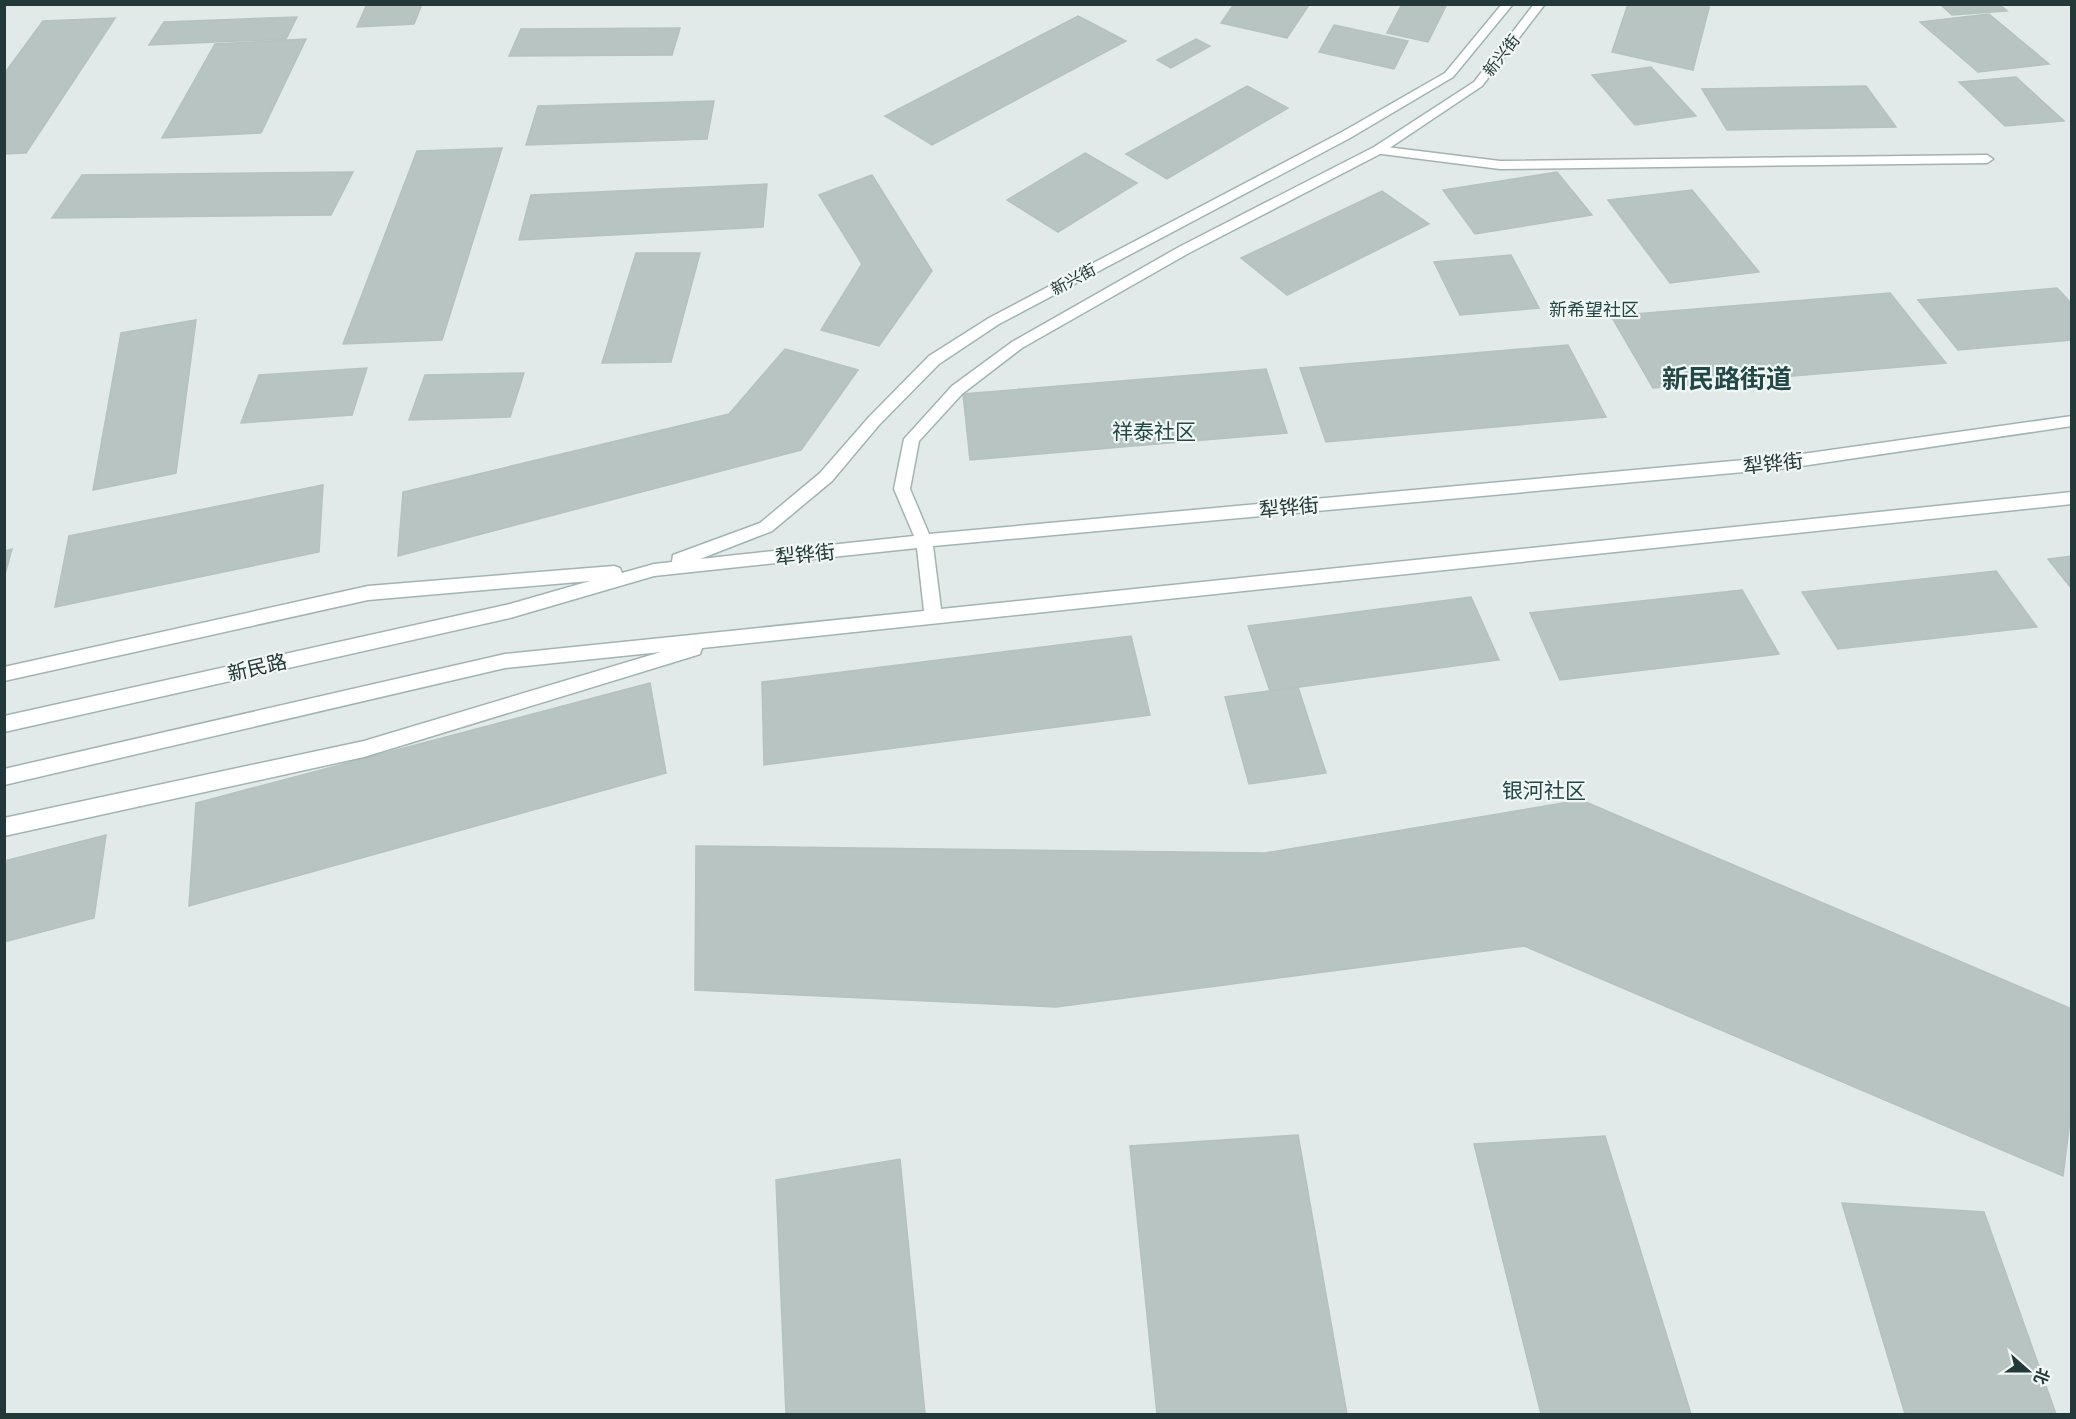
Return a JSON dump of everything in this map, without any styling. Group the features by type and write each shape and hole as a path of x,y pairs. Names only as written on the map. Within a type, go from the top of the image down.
{"street":[{"name":"新兴街","path":"654,570 766,527 826,477 874,421 934,360 994,321 1346,135 1449,75 1508,4"},
{"name":"新兴街","path":"933,616 924,541 902,489 912,439 957,390 1017,345 1184,250 1378,150 1478,84 1540,4"},
{"path":"1378,150 1500,165 1987,159"},
{"name":"犁铧街","path":"510,611 654,570 924,541 1788,462 2072,421"},
{"path":"4,777 505,661 2072,498"},
{"path":"4,674 368,593 654,570"},
{"name":"新民路","path":"4,724 510,611"},
{"path":"4,827 364,748 736,637"}],"building":[{"path":"367,4 422,4 414,24 357,27"},
{"path":"1234,4 1309,5 1287,38 1221,23"},
{"path":"1402,4 1447,4 1428,42 1387,33"},
{"path":"1628,4 1710,4 1693,70 1612,52"},
{"path":"1940,4 1999,4 2007,11 1952,15"},
{"path":"1989,14 2049,64 1978,72 1920,22"},
{"path":"1078,16 1126,41 932,145 885,116"},
{"path":"297,17 286,39 149,45 164,22"},
{"path":"115,18 26,153 4,154 4,74 43,21"},
{"path":"1334,25 1408,41 1394,69 1319,52"},
{"path":"680,28 672,55 509,56 521,29"},
{"path":"306,39 261,133 162,138 215,44"},
{"path":"1196,39 1210,46 1171,68 1157,60"},
{"path":"1651,67 1696,116 1635,125 1592,75"},
{"path":"2016,77 2064,121 2005,126 1959,82"},
{"path":"1247,86 1288,108 1167,179 1126,154"},
{"path":"1866,86 1896,127 1727,130 1702,89"},
{"path":"714,101 707,139 526,145 538,106"},
{"path":"502,148 442,340 343,344 417,151"},
{"path":"1085,153 1137,183 1058,232 1007,200"},
{"path":"353,172 331,215 52,218 82,175"},
{"path":"1557,172 1592,215 1475,234 1443,190"},
{"path":"872,175 932,271 879,346 821,330 862,264 819,195"},
{"path":"767,184 763,227 519,240 531,195"},
{"path":"1692,190 1759,272 1670,283 1608,200"},
{"path":"1382,191 1429,224 1287,295 1241,258"},
{"path":"636,253 700,253 671,362 602,363"},
{"path":"1511,255 1539,308 1460,315 1434,262"},
{"path":"2057,288 2072,304 2072,340 1958,350 1918,300"},
{"path":"1890,293 1946,363 1653,388 1611,316"},
{"path":"196,320 176,473 93,490 121,333"},
{"path":"1568,345 1606,417 1326,442 1300,368"},
{"path":"785,349 858,370 801,450 398,556 403,492 729,414"},
{"path":"367,368 352,415 241,423 259,375"},
{"path":"1266,369 1287,433 970,460 963,394"},
{"path":"524,373 510,417 409,420 425,375"},
{"path":"323,485 319,552 55,607 69,536"},
{"path":"12,549 4,578 4,551"},
{"path":"2072,556 2072,589 2048,559"},
{"path":"1996,571 2037,627 1838,649 1802,592"},
{"path":"1742,590 1779,654 1560,680 1530,613"},
{"path":"1471,597 1499,660 1270,691 1248,626"},
{"path":"1131,636 1150,715 764,765 762,682"},
{"path":"650,683 666,773 189,906 196,803"},
{"path":"1298,687 1326,773 1249,784 1225,697"},
{"path":"1581,800 2072,1009 2072,1105 2063,1176 1524,946 1056,1007 695,990 696,846 1265,853"},
{"path":"106,835 94,918 4,942 4,861"},
{"path":"1298,1135 1347,1414 1157,1414 1130,1146"},
{"path":"1605,1136 1691,1414 1541,1414 1474,1144"},
{"path":"900,1159 925,1414 786,1414 776,1180"},
{"path":"1842,1203 1984,1212 2056,1414 1905,1414"}],"district":[{"name":"新希望社区","path":"1594,309"},
{"name":"新民路街道","path":"1727,378"},
{"name":"祥泰社区","path":"1154,431"},
{"name":"银河社区","path":"1544,790"}]}
